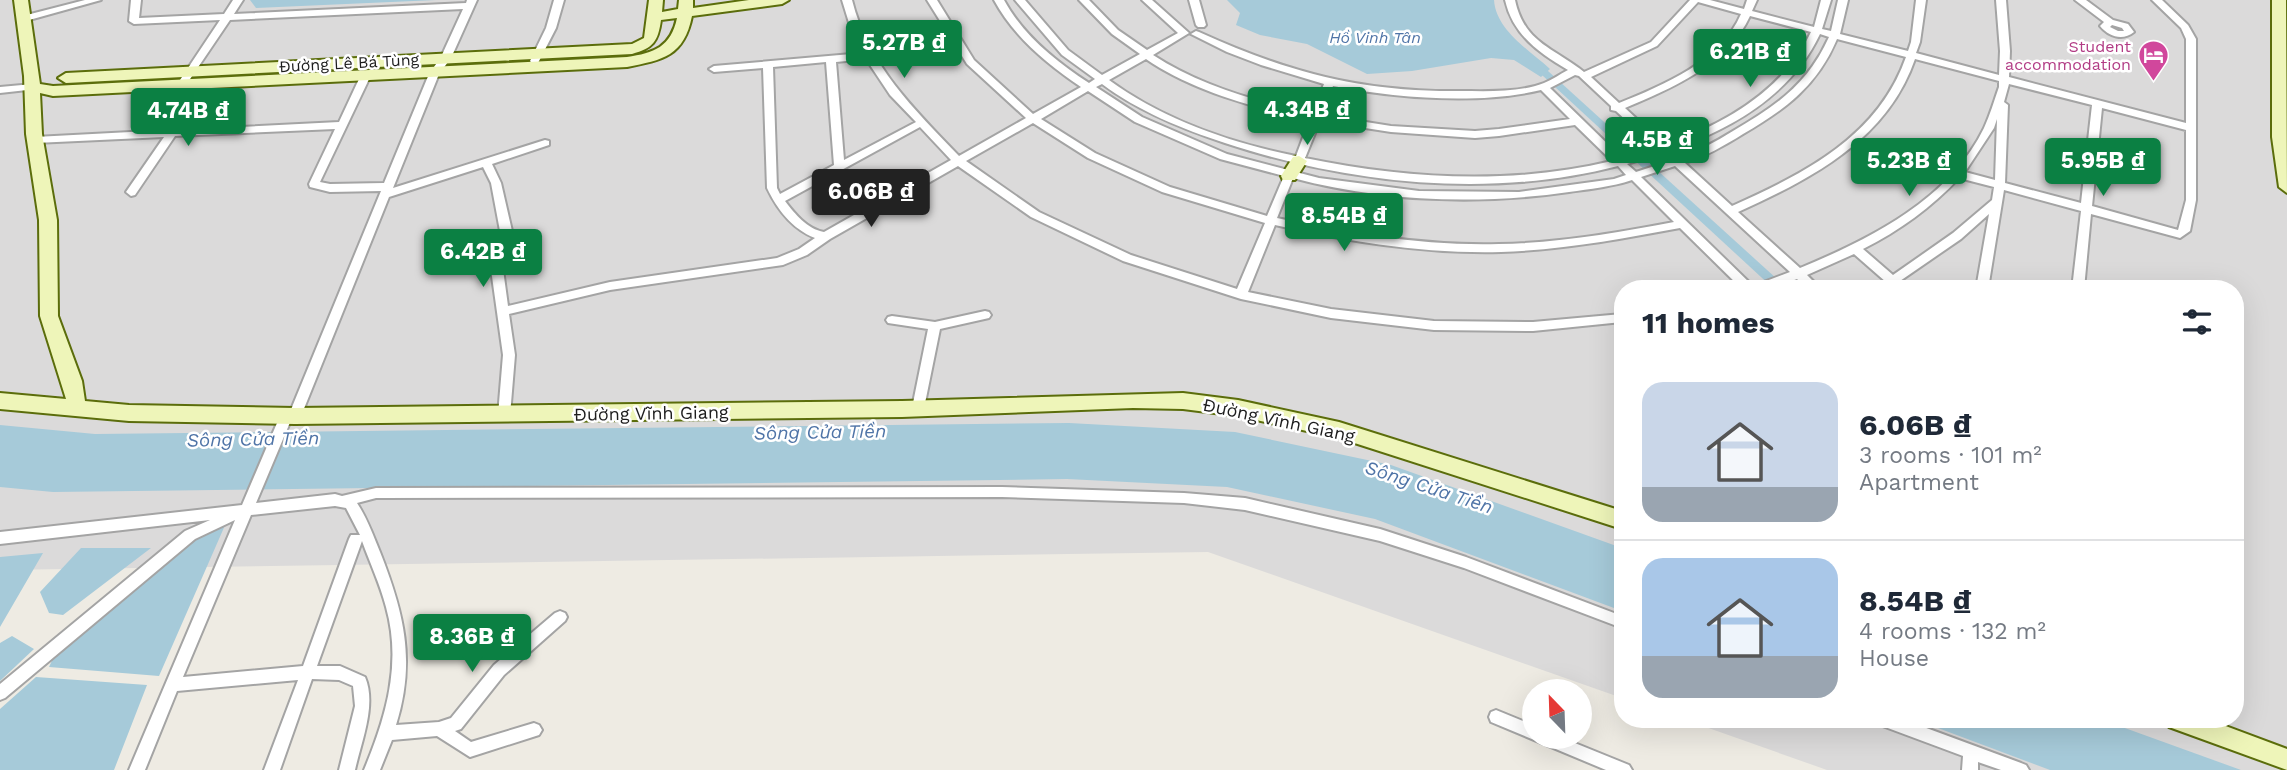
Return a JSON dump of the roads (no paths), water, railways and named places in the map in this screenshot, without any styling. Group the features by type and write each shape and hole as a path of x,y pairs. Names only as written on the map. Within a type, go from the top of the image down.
{"street":[{"path":"21,0 33,87 35,139 48,220 49,316 55,340 72,381 77,409"},
{"path":"22,19 96,0"},
{"path":"136,0 134,21 471,3 446,58 433,74 386,191 249,504 137,770"},
{"path":"181,86 238,0"},
{"path":"535,61 559,0"},
{"path":"630,56 647,44 658,10 685,14 782,0"},
{"path":"847,0 867,56 917,125 957,161 1041,217 1109,251 1172,275 1241,295 1339,314 1467,326 1543,326 1614,319"},
{"path":"932,0 946,29 968,60 1009,100 1034,119 1097,159 1160,187 1270,222 1370,242 1475,248 1585,242 1683,224"},
{"path":"999,0 1034,47 1087,90 1129,116 1177,139 1231,159 1294,168 1378,175 1487,179 1570,173 1625,161 1712,130 1753,107 1785,80 1808,52 1818,31 1826,0"},
{"path":"1020,0 1048,37 1102,82 1146,108 1197,131 1294,168 1406,194 1494,196 1563,190 1640,176 1723,144 1761,121 1793,96 1816,70 1835,35 1843,0"},
{"path":"1084,0 1112,30 1147,55 1213,88 1316,119 1387,131 1486,134 1578,121"},
{"path":"503,311 610,286 779,262 803,252 826,236 1102,82 1185,32 1147,0"},
{"path":"1194,0 1199,30 1251,61 1329,84 1391,94 1520,92 1546,86 1654,44 1697,0 1913,56 2004,83 2097,103 2192,128"},
{"path":"1510,0 1511,10 1521,29 1541,50 1615,108 1673,165 1730,211 1800,280"},
{"path":"1615,108 1645,96 1704,63 1730,37 1752,0"},
{"path":"1730,211 1796,182 1830,162 1866,131 1893,99 1913,56 1920,32 1921,0"},
{"path":"1984,280 2000,185 2004,83 2001,0"},
{"path":"2080,0 2110,22"},
{"path":"1959,174 2180,234 2184,231 2191,200 2190,35 2157,0"},
{"path":"2279,0 2287,187"},
{"name":"Đường Lê Bá Tùng","path":"33,87 53,92 433,74 535,61 630,56 664,51 679,39 685,14"},
{"path":"714,69 867,56"},
{"name":"Đường Lê Bá Tùng","path":"33,87 64,78 191,71 446,58 535,61"},
{"path":"831,59 839,167"},
{"path":"768,65 771,182 778,200 813,235 826,236"},
{"path":"365,77 340,125 315,185 386,191 545,143"},
{"path":"1782,280 1856,250 1919,211 1959,174 1986,136 2004,83"},
{"path":"131,192 207,84"},
{"path":"1241,295 1329,84"},
{"path":"1546,86 1578,121 1640,176 1683,224 1740,280"},
{"path":"0,90 33,87"},
{"path":"2079,280 2097,103"},
{"path":"35,139 340,125"},
{"path":"778,200 917,125"},
{"path":"485,162 496,184 506,231 496,262 510,366 504,415"},
{"path":"1487,179 1494,196"},
{"path":"1903,280 1997,202"},
{"path":"1856,250 1891,280"},
{"path":"892,320 935,326 985,315"},
{"path":"918,408 935,326"},
{"name":"Đường Vĩnh Giang","path":"0,401 77,409 287,421 918,408 1133,400 1237,408 1339,430 1614,517"},
{"path":"0,538 249,504 344,501 376,493 1002,492 1184,498 1245,504 1380,536 1466,563 1614,619"},
{"path":"344,501 354,508 391,592 400,627 401,677 388,733 372,770"},
{"path":"0,692 190,535 249,504"},
{"path":"272,770 356,539"},
{"path":"388,733 439,729 460,720 499,670 560,617"},
{"path":"173,685 308,672 340,673 360,682 362,706 347,770"},
{"path":"1496,717 1522,728"},
{"path":"1906,728 2021,770"},
{"path":"2201,728 2287,761"},
{"path":"439,729 470,750 481,749 534,730"},
{"path":"1572,749 1624,770"},
{"path":"1582,753 1592,770"},
{"path":"1970,770 1971,753"}],"water":[{"path":"250,0 436,0 256,8"},
{"name":"Hồ Vinh Tân","path":"1227,0 1494,0 1496,11 1507,30 1550,69 1541,77 1514,60 1491,58 1412,71 1367,74 1307,44 1260,35 1236,25 1240,13"},
{"name":"Sông Cửa Tiền","path":"1069,423 1235,432 1391,465 1614,545 1614,608 1375,519 1227,487 1067,479 53,492 0,487 0,425 95,434"},
{"path":"226,523 159,676 49,667 55,654 193,538"},
{"path":"81,548 151,548 63,615 49,613 40,592"},
{"path":"43,553 0,627 0,557"},
{"path":"12,636 34,649 0,681 0,643"},
{"path":"36,677 147,685 114,770 0,770 0,709"},
{"path":"1938,728 2125,728 2241,770 2050,770"}],"waterway":[{"path":"1545,73 1772,280"}],"place":[{"name":"Student accommodation","path":"2154,82"}]}
